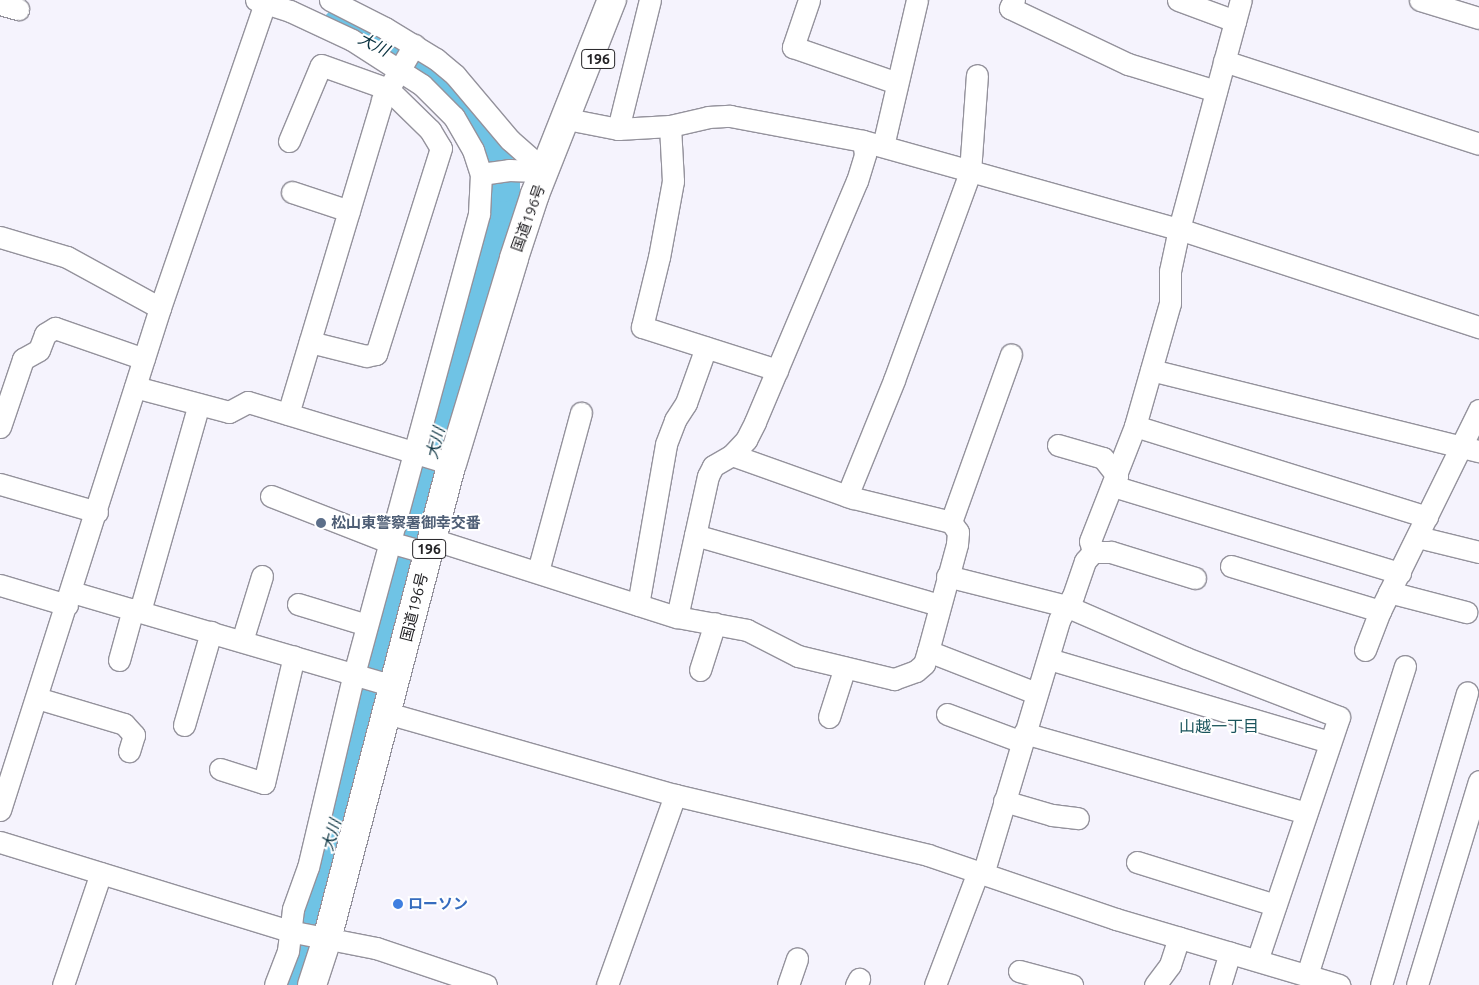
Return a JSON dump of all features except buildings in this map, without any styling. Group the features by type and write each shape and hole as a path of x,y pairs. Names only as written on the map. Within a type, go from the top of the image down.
{"highway":[{"name":"国道196号","path":"312,985 308,935 387,713 374,680 426,548 447,463 514,258 545,170 567,119 612,0"},
{"name":"国道196号","path":"567,119 630,0"}],"street":[{"path":"330,0 406,57 422,85 454,117 473,150 493,172 545,170"},
{"path":"618,129 650,0"},
{"path":"809,0 793,47 897,83"},
{"path":"678,617 708,476 714,466 732,455 746,440 777,370 897,83 916,0"},
{"path":"1014,0 1010,8 1128,64 1216,91"},
{"path":"1178,0 1235,21"},
{"path":"1093,552 1090,541 1135,426 1170,303 1170,271 1179,229 1241,0"},
{"path":"1420,0 1459,6 1479,18"},
{"path":"0,810 70,598 160,308 262,1 352,40 455,75 510,140 545,170"},
{"path":"288,414 388,89 406,57"},
{"path":"1224,61 1479,144"},
{"path":"289,140 321,65 388,89 430,130 441,148 376,354 366,356 310,342"},
{"path":"847,496 894,380 970,172 977,75"},
{"path":"567,119 618,129 670,126 708,117 730,116 873,143 970,172 1179,229 1479,327"},
{"path":"670,126 673,182 660,257 642,327 777,370"},
{"path":"275,985 288,951 308,935 319,825 374,680 368,625 394,544 479,214 493,172"},
{"path":"292,192 349,211"},
{"path":"0,236 67,257 160,308"},
{"path":"0,427 23,359 40,350 45,334 55,328 144,359"},
{"path":"638,605 666,444 675,420 686,403 706,347"},
{"path":"951,522 1011,354"},
{"path":"1151,370 1469,450"},
{"path":"135,387 230,412 248,402 447,463"},
{"path":"119,660 137,610 199,404"},
{"path":"1365,650 1380,611 1427,517 1469,450 1479,410"},
{"path":"538,571 581,413"},
{"path":"1135,426 1427,517"},
{"path":"1058,445 1103,458 1115,481 1400,573"},
{"path":"271,496 394,544 426,548 538,571 678,617 747,630 798,656 894,679 916,670 924,664 958,532 951,522 847,496 732,455"},
{"path":"0,484 97,512"},
{"path":"695,535 939,605"},
{"path":"1418,537 1479,552"},
{"path":"935,985 981,873 1036,693 1049,659 1058,620 1073,596 1085,561 1093,552 1112,552 1195,578"},
{"path":"1231,566 1380,611"},
{"path":"242,641 262,576"},
{"path":"947,576 1066,606 1186,658 1339,717 1257,960"},
{"path":"0,585 137,610 374,680"},
{"path":"1389,592 1466,612"},
{"path":"298,604 368,625"},
{"path":"700,670 715,623"},
{"path":"184,725 211,632"},
{"path":"928,651 1036,693"},
{"path":"220,769 264,783 294,656"},
{"path":"1049,659 1330,742"},
{"path":"1307,976 1405,666"},
{"path":"829,717 845,667"},
{"path":"1381,985 1466,692"},
{"path":"37,698 124,724 134,735 130,751"},
{"path":"387,713 675,795 885,843 1179,937 1334,984"},
{"path":"947,714 1023,737 1306,813"},
{"path":"1417,985 1479,781"},
{"path":"607,985 675,795"},
{"path":"1004,801 1052,815 1078,818"},
{"path":"0,842 308,935 376,948 486,985"},
{"path":"1137,862 1275,905"},
{"path":"63,985 101,873"},
{"path":"1156,985 1170,964 1179,937"},
{"path":"1220,985 1230,952"},
{"path":"788,985 797,959"},
{"path":"1020,971 1072,985"}],"waterway":[{"name":"大川","path":"289,985 380,663 434,443 502,204 502,184 492,152 449,93 415,66 339,25"}],"place":[{"name":"松山東警察署御幸交番","path":"321,523"},
{"name":"ローソン","path":"398,904"}],"district":[{"name":"山越一丁目","path":"1219,726"}]}
